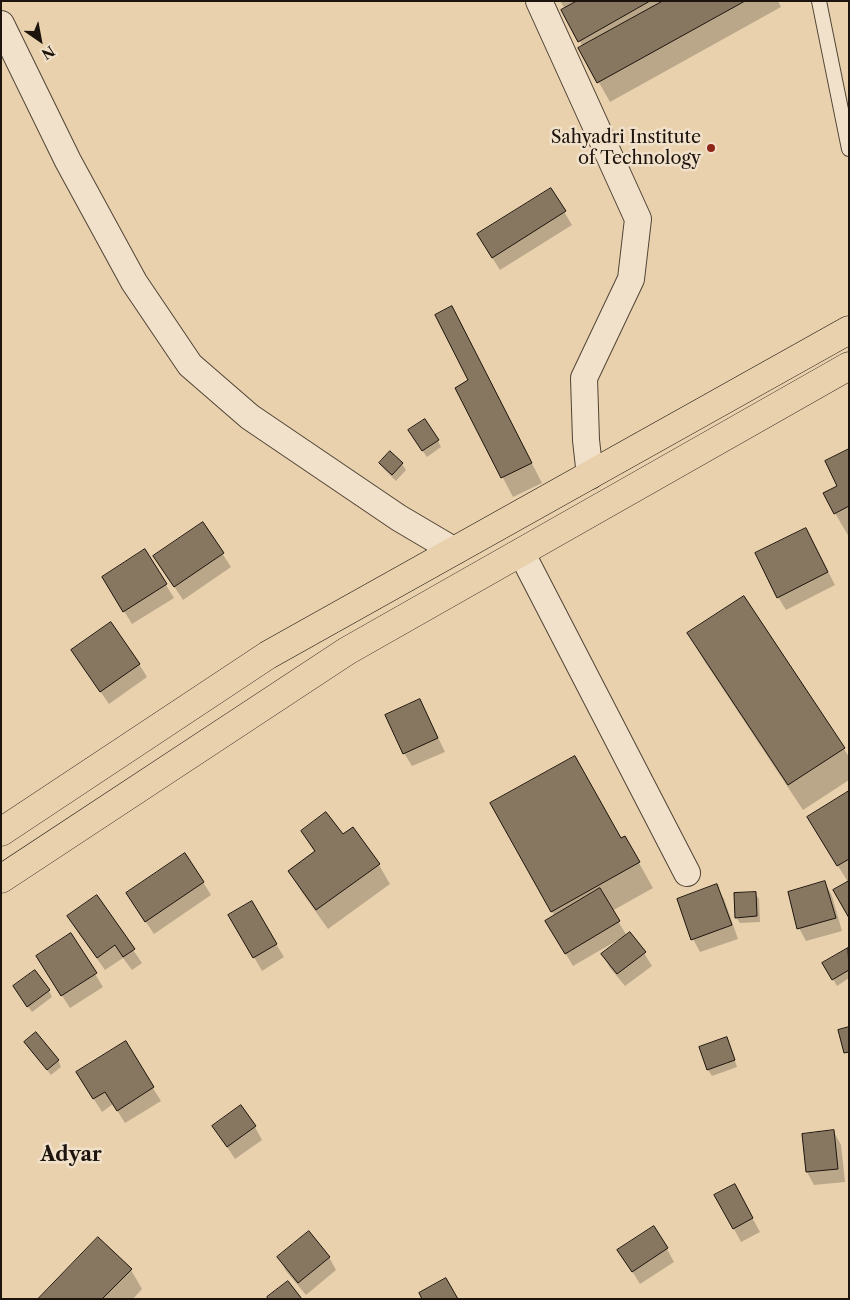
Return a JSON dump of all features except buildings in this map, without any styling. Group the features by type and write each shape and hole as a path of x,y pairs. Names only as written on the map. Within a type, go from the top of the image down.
{"highway":[{"path":"1,832 268,655 849,330"},
{"path":"1,879 347,651 849,366"}],"street":[{"path":"539,1 638,219 631,279 584,378 586,440 590,476"},
{"path":"1,24 68,161 134,282 190,365 250,417 399,518 455,551"},
{"path":"521,552 687,873"}],"lane":[{"path":"820,1 849,149"}],"place":[{"name":"Sahyadri Institute of Technology","path":"711,148"}],"district":[{"name":"Adyar","path":"71,1155"}]}
